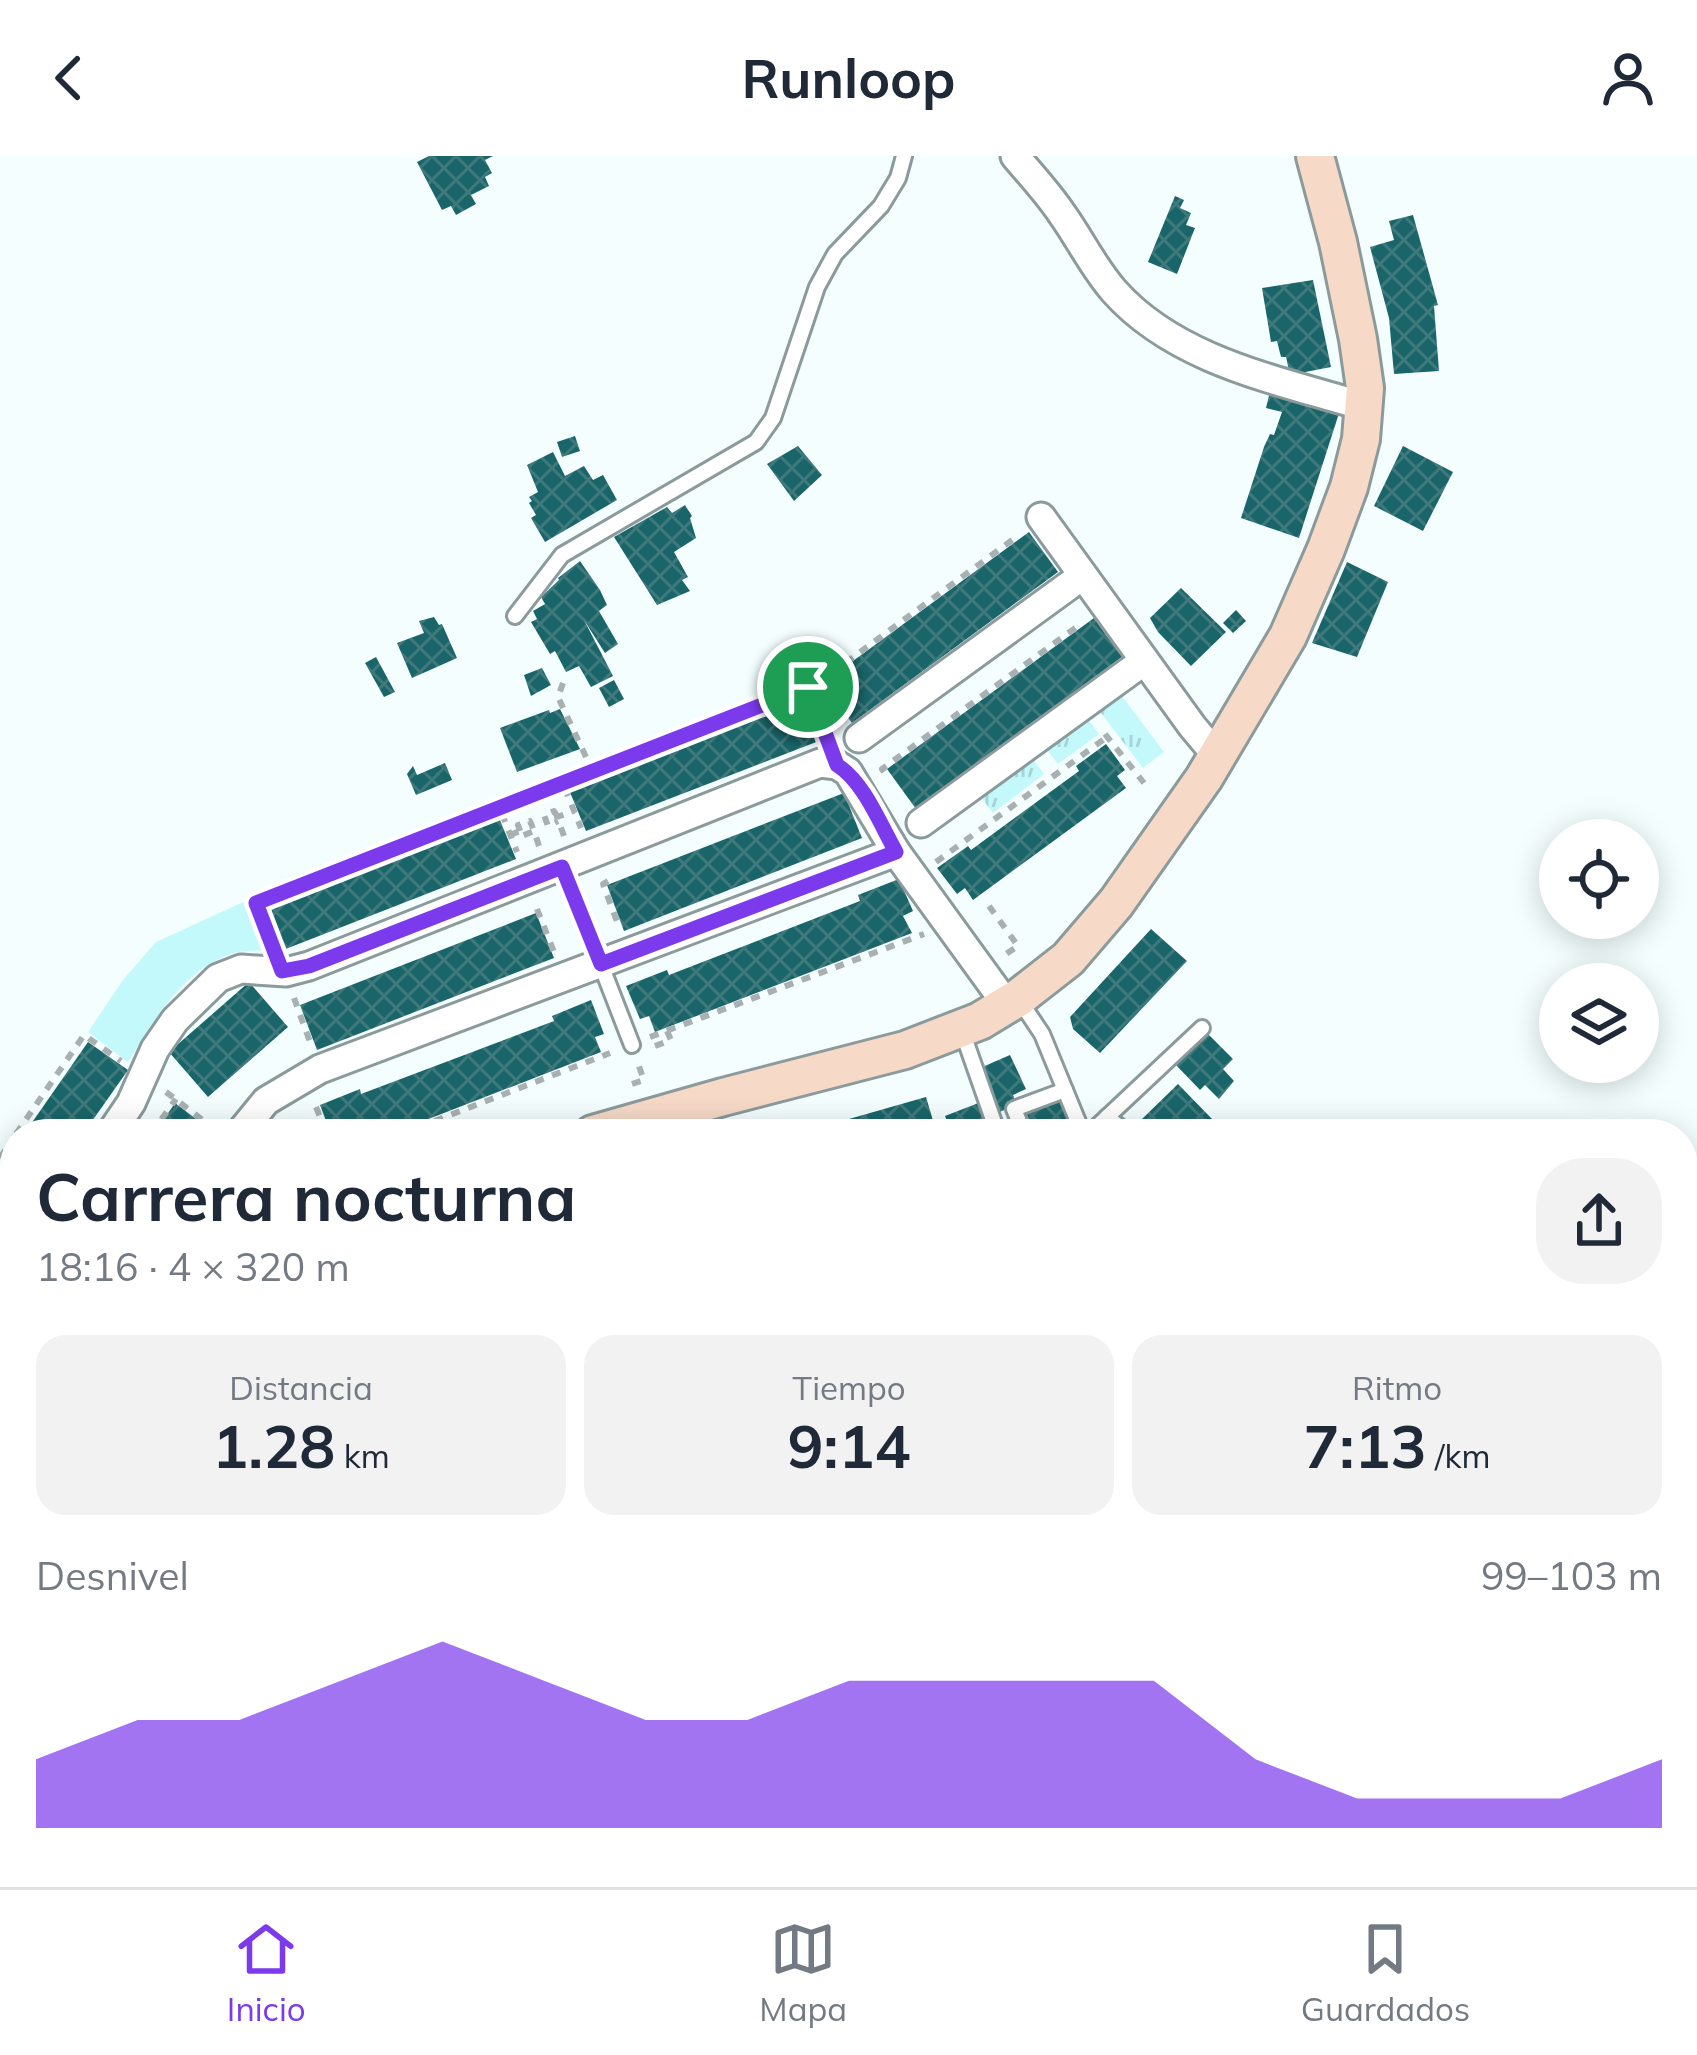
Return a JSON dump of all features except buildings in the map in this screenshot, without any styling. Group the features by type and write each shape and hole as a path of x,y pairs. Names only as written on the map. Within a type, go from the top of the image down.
{"street":[{"path":"1015,156 1115,292 1148,321 1236,368 1363,406"},
{"path":"646,1119 904,1051 961,1028 1012,1002 1067,959 1116,903 1217,756 1288,636 1349,487 1361,439 1365,388 1315,156"},
{"path":"1035,522 1082,576 1217,756"},
{"path":"860,738 1082,576"},
{"path":"922,823 1144,661"},
{"path":"120,1119 175,1020 218,978 241,969 284,971 309,966 828,764 848,772 896,852 1012,1002"},
{"path":"251,1119 266,1101 320,1069 896,852"}],"lane":[{"path":"515,616 562,555 756,442 772,418 817,287 835,254 881,206 898,178 904,156"},
{"path":"562,867 639,1042"},
{"path":"1012,1002 1042,1034 1078,1119"},
{"path":"961,1028 993,1119"},
{"path":"1105,1119 1202,1028"},
{"path":"1018,1119 1014,1109 1064,1090"}],"path":[{"path":"860,738 818,682 1035,522"},
{"path":"922,823 883,769 1105,607"},
{"path":"563,683 558,697 593,772"},
{"path":"320,1069 256,903 808,687 828,764"},
{"path":"1083,705 1144,783"},
{"path":"932,866 1107,737"},
{"path":"563,784 592,855"},
{"path":"500,808 527,880"},
{"path":"520,831 518,825 530,821 534,831"},
{"path":"624,875 603,884 629,953"},
{"path":"989,906 1018,946 1002,957"},
{"path":"537,909 564,978"},
{"path":"440,1119 639,1042 669,1036 925,934 931,948"},
{"path":"27,1119 85,1035 201,1119"},
{"path":"162,1119 176,1099"},
{"path":"315,1104 321,1119"}],"green space":[{"path":"1119,692 1164,752 1143,768 1098,709"},
{"path":"1085,715 1099,734 1058,764 1044,746"},
{"path":"1029,754 1044,774 993,813 977,792"},
{"path":"250,899 273,951 234,953 200,970 172,997 128,1062 88,1032 156,942"}],"route":[{"path":"808,687 837,765 848,772 896,852 601,964 562,867 309,966 282,971 256,903 808,687"}]}
